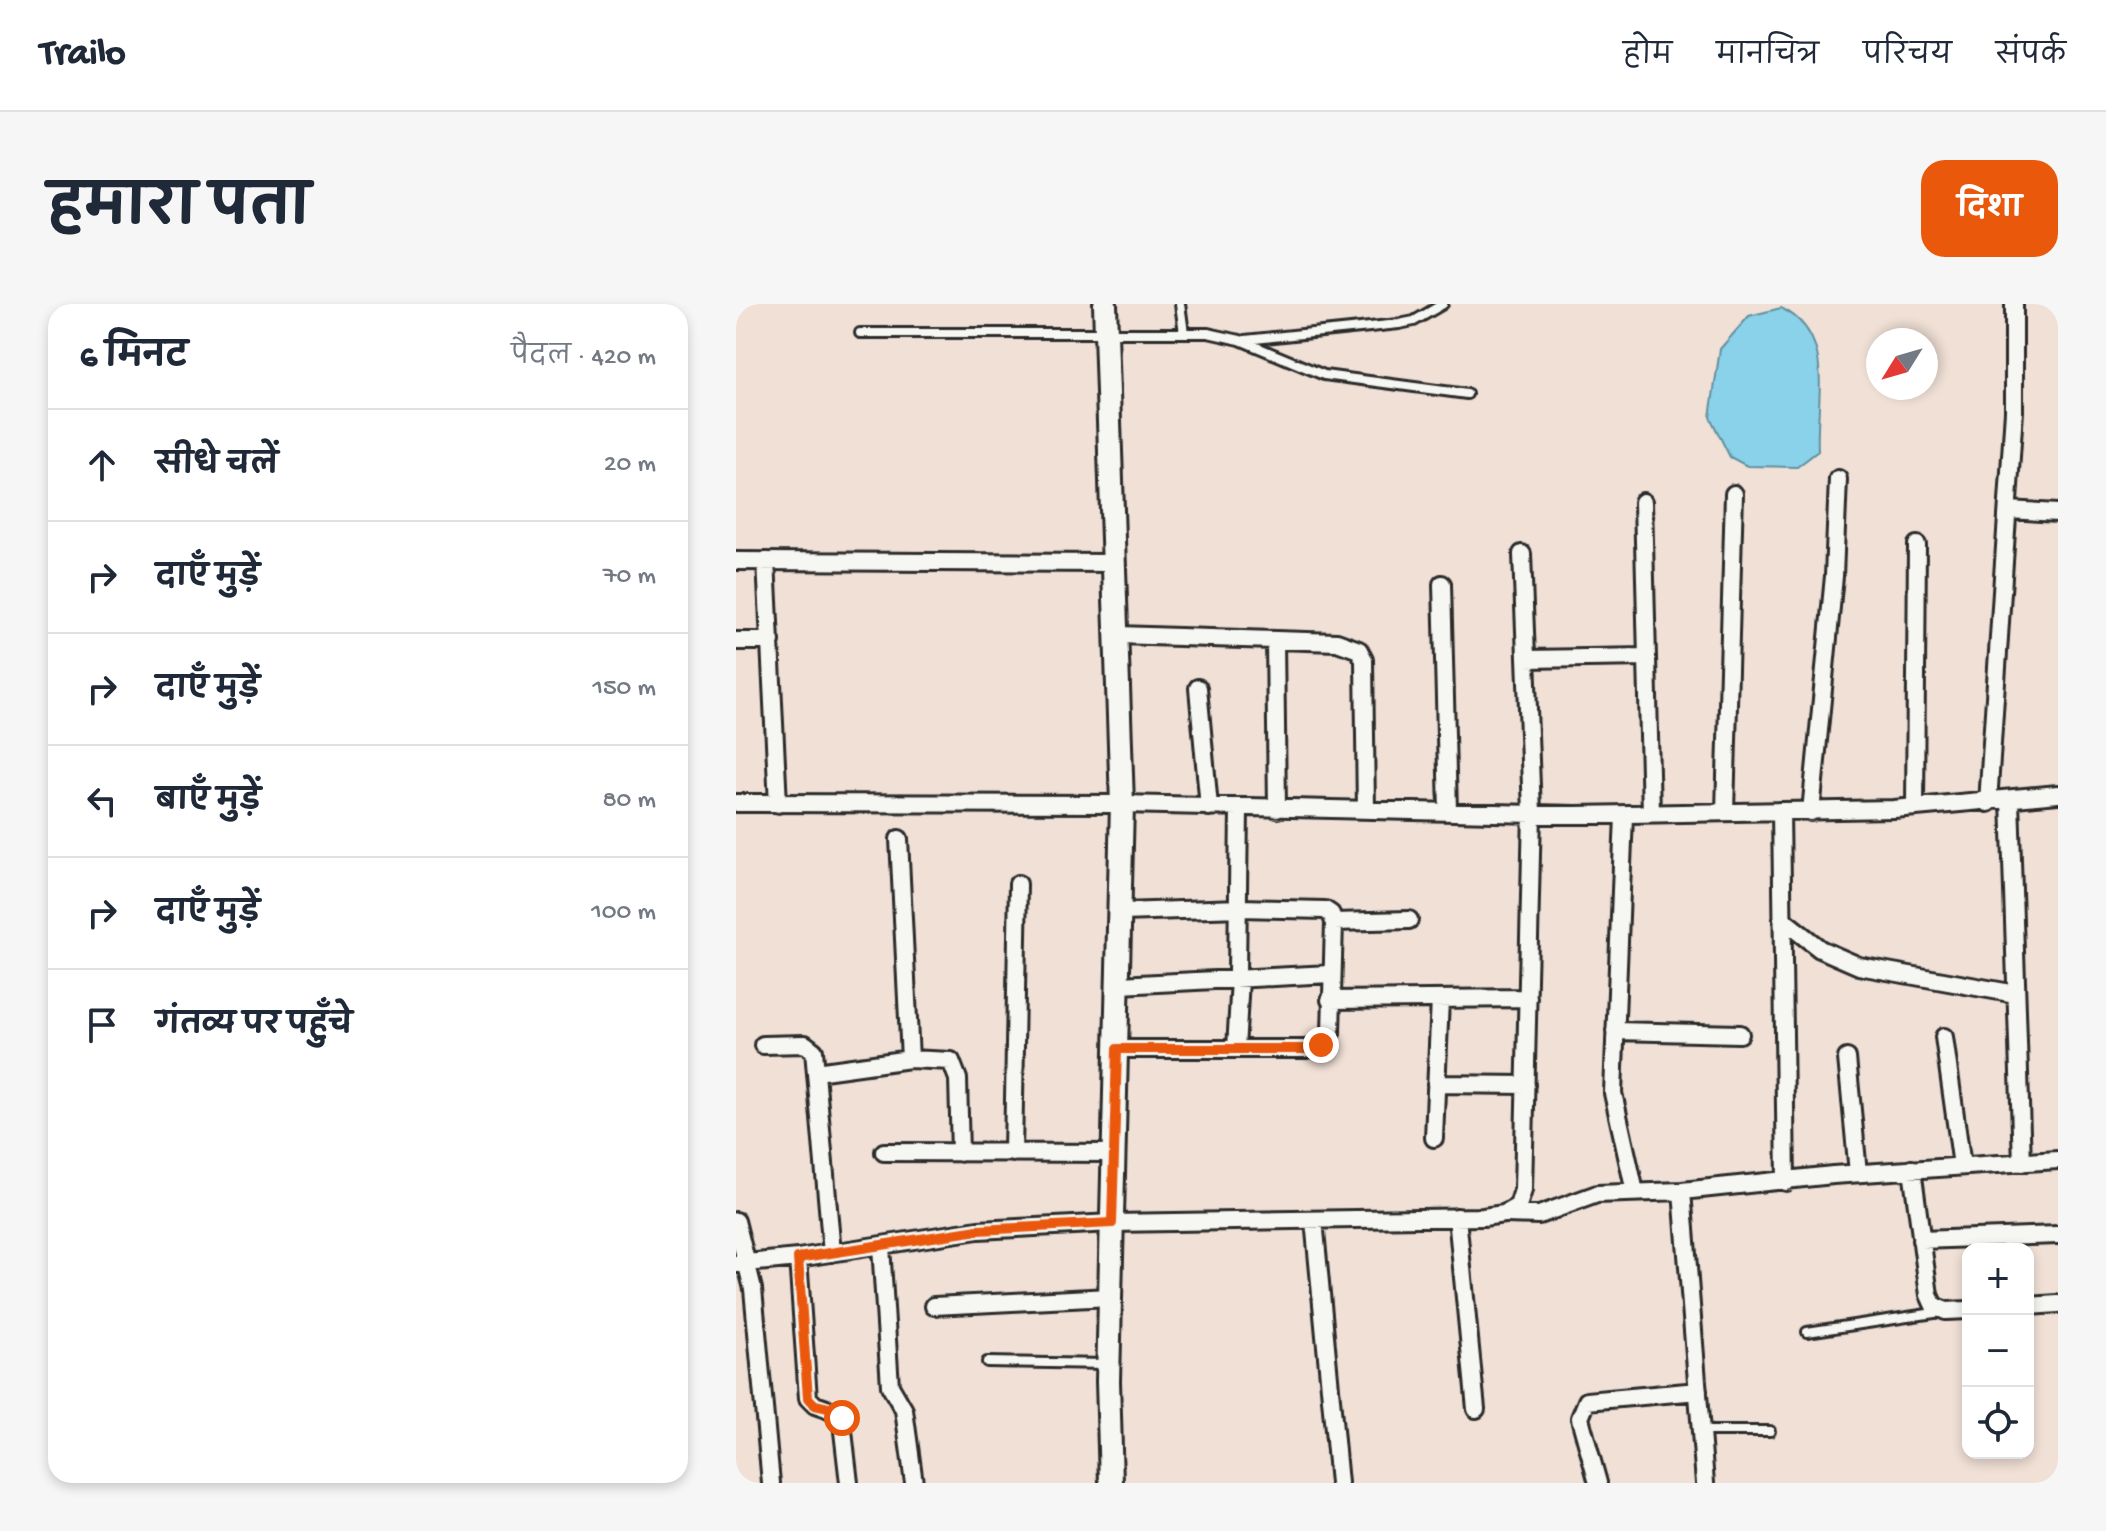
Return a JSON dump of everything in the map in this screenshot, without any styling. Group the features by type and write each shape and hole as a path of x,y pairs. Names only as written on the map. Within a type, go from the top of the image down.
{"street":[{"path":"1105,304 1122,804 1122,912 1108,1364 1111,1483"},
{"path":"1988,803 2008,510 2014,304"},
{"path":"1811,812 1834,576 1838,479"},
{"path":"1725,811 1734,494"},
{"path":"1643,502 1651,813"},
{"path":"2008,510 2058,513"},
{"path":"1915,807 1917,545"},
{"path":"1504,1214 1518,1206 1523,1190 1526,1085 1532,812 1522,554"},
{"path":"736,561 1116,563"},
{"path":"766,561 778,804"},
{"path":"1442,584 1448,811"},
{"path":"1118,635 1337,642 1359,650 1364,660 1366,810"},
{"path":"1275,640 1277,809"},
{"path":"736,641 771,641"},
{"path":"1527,659 1647,657"},
{"path":"1198,688 1209,807"},
{"path":"736,803 1122,804 1624,815 1915,807 1988,803 2058,794"},
{"path":"2010,800 2022,1163"},
{"path":"1236,1049 1240,979 1237,973 1239,808"},
{"path":"1781,811 1786,1182"},
{"path":"1624,815 1614,1108 1635,1192"},
{"path":"899,839 910,1059"},
{"path":"1013,1153 1018,884"},
{"path":"1117,1049 1306,1049 1321,1045 1331,1033 1330,974 1334,922 1325,910 1240,908 1122,912"},
{"path":"1782,919 1820,949 1859,966 2016,994"},
{"path":"1334,922 1409,920"},
{"path":"1120,985 1330,974"},
{"path":"1330,1000 1528,998"},
{"path":"1434,1138 1440,999"},
{"path":"1615,1031 1740,1034"},
{"path":"1944,1037 1962,1166"},
{"path":"763,1045 811,1045 832,1253"},
{"path":"816,1072 910,1059 942,1058 951,1061 956,1068 960,1153"},
{"path":"1847,1058 1858,1173"},
{"path":"1436,1084 1526,1085"},
{"path":"884,1152 1113,1153"},
{"path":"742,1264 978,1230 1112,1223 1539,1215 1581,1197 1786,1182 1858,1173 2058,1160"},
{"path":"1912,1169 1929,1295 1934,1306 1946,1311 1962,1310"},
{"path":"1682,1191 1705,1483"},
{"path":"1457,1217 1476,1409"},
{"path":"1314,1220 1339,1483"},
{"path":"736,1221 771,1483"},
{"path":"1921,1240 2058,1235"},
{"path":"881,1246 890,1386 904,1410 914,1483"},
{"path":"798,1258 807,1394 812,1403 841,1414 849,1483"},
{"path":"934,1306 1110,1297"},
{"path":"2034,1306 2058,1304"},
{"path":"1598,1483 1580,1418 1587,1401 1698,1391"}],"lane":[{"path":"1180,304 1184,333"},
{"path":"1240,340 1399,324 1424,316 1443,304"},
{"path":"860,333 1107,331 1222,335 1324,375 1467,394"},
{"path":"1807,1332 1946,1311"},
{"path":"987,1362 1108,1364"},
{"path":"1701,1431 1770,1431"}],"water":[{"path":"1781,308 1799,320 1817,352 1820,390 1818,451 1797,467 1747,466 1730,457 1710,417 1720,349 1749,316"}],"route":[{"path":"842,1418 837,1410 815,1405 808,1398 798,1258 978,1230 1112,1223 1117,1049 1306,1049 1321,1045"}]}
